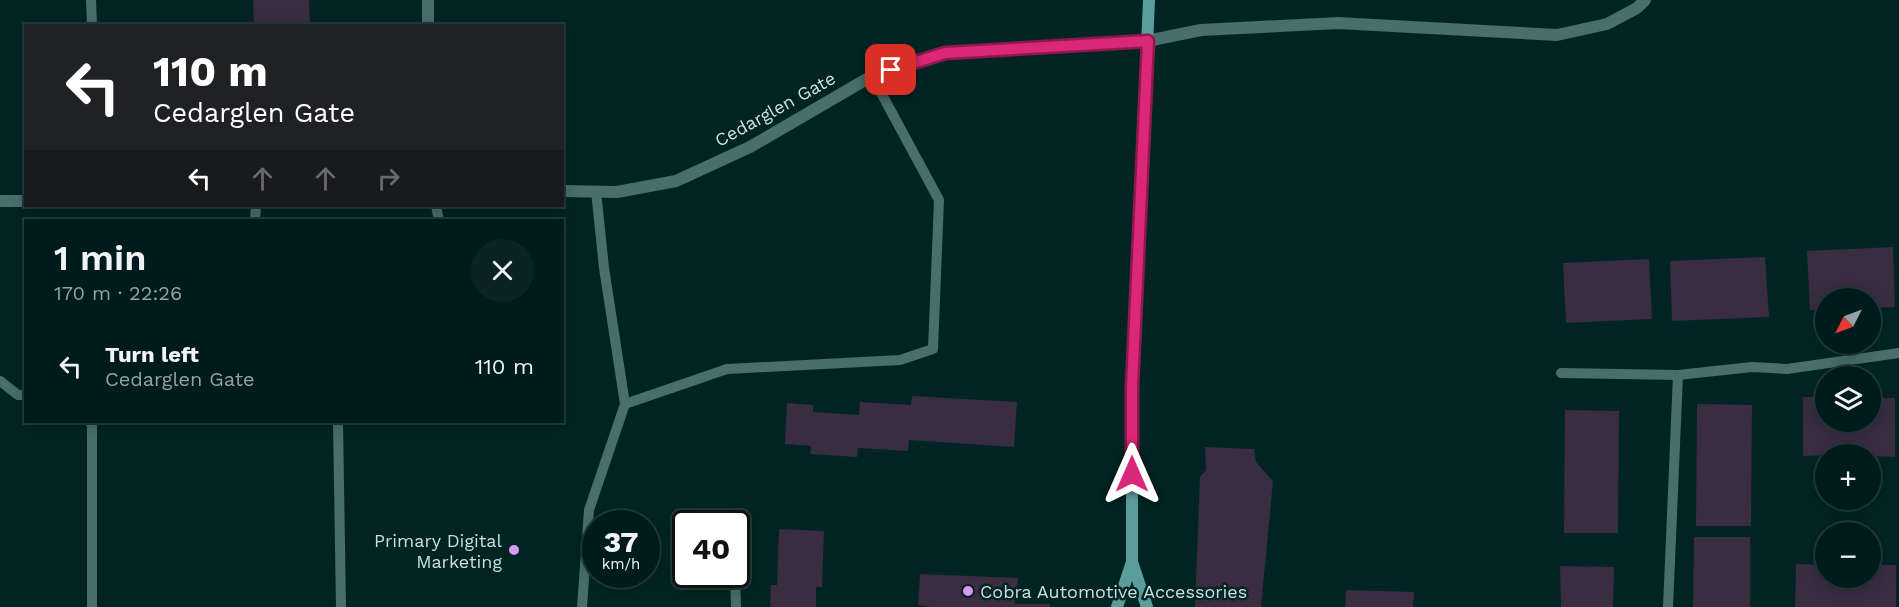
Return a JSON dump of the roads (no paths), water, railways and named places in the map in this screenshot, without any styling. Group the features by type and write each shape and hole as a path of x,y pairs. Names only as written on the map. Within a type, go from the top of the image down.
{"street":[{"path":"428,0 428,24"},
{"path":"1117,607 1132,562 1132,387 1149,0"},
{"name":"Cedarglen Gate","path":"564,191 617,192 676,181 750,147 872,76 945,53 1148,41 1201,30 1338,23 1557,35 1607,24 1637,8 1645,0"},
{"path":"0,201 24,201"},
{"path":"1132,562 1147,607"}],"lane":[{"path":"91,0 92,24"},
{"path":"625,404 727,369 900,360 933,349 939,200 872,76"},
{"path":"582,607 589,510 625,404 603,268 596,191"},
{"path":"1561,373 1678,375 1752,367 1787,369 1899,353"},
{"path":"1668,607 1678,375"},
{"path":"0,381 18,395 24,395"},
{"path":"90,423 92,607"},
{"path":"338,423 341,607"},
{"path":"735,588 736,607"}],"place":[{"name":"Primary Digital Marketing","path":"514,550"},
{"name":"Cobra Automotive Accessories","path":"968,591"}]}
